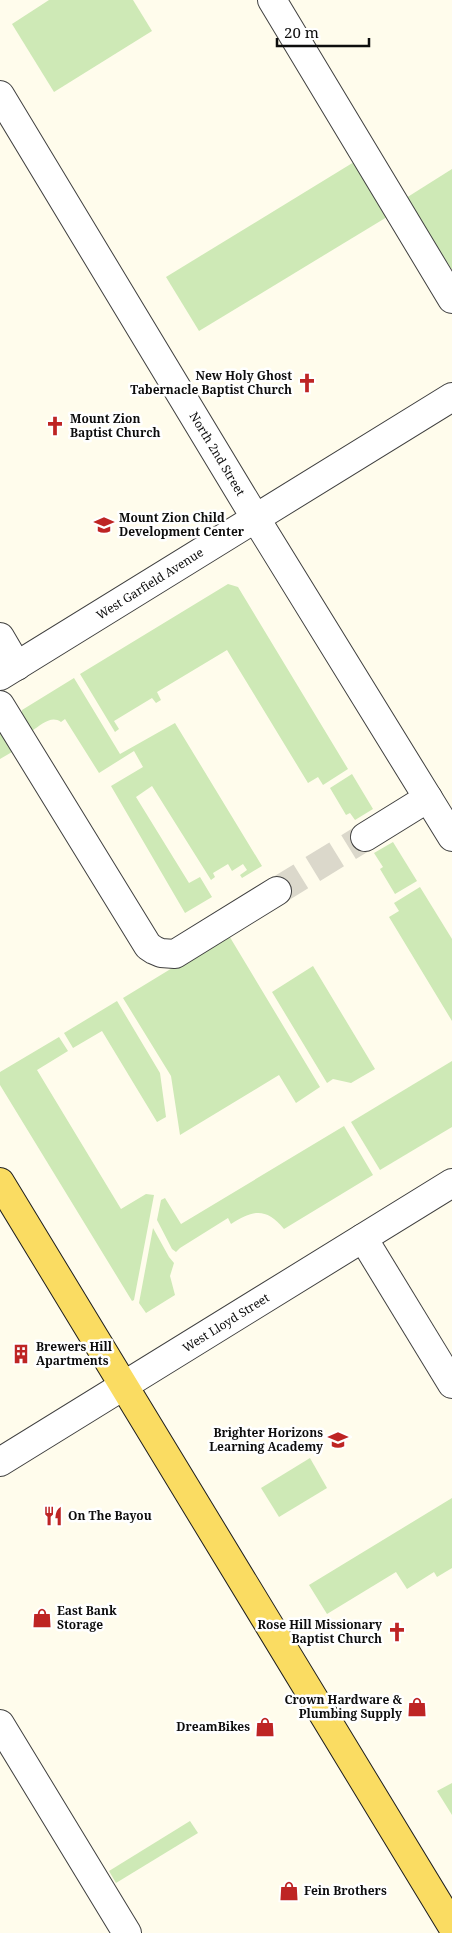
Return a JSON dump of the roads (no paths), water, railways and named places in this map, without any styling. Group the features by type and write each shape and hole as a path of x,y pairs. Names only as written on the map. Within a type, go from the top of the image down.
{"main road":[{"path":"0,1182 452,1926"}],"street":[{"path":"272,0 452,299"},
{"name":"North 2nd Street","path":"0,96 256,519 452,837"},
{"name":"West Garfield Avenue","path":"8,671 452,397"},
{"path":"0,637 8,671"},
{"path":"0,705 144,940 154,950 175,954 277,891"},
{"path":"364,837 428,798"},
{"name":"West Lloyd Street","path":"0,1462 452,1183"},
{"path":"363,1238 452,1384"},
{"path":"0,1724 127,1933"}],"tunnel":[{"path":"277,891 365,837"}],"place":[{"name":"New Holy Ghost Tabernacle Baptist Church","path":"307,383"},
{"name":"Mount Zion Baptist Church","path":"55,426"},
{"name":"Mount Zion Child Development Center","path":"104,525"},
{"name":"Brewers Hill Apartments","path":"21,1354"},
{"name":"Brighter Horizons Learning Academy","path":"338,1440"},
{"name":"On The Bayou","path":"53,1516"},
{"name":"East Bank Storage","path":"42,1618"},
{"name":"Rose Hill Missionary Baptist Church","path":"397,1632"},
{"name":"Crown Hardware & Plumbing Supply","path":"417,1707"},
{"name":"DreamBikes","path":"265,1727"},
{"name":"Fein Brothers","path":"289,1891"}]}
